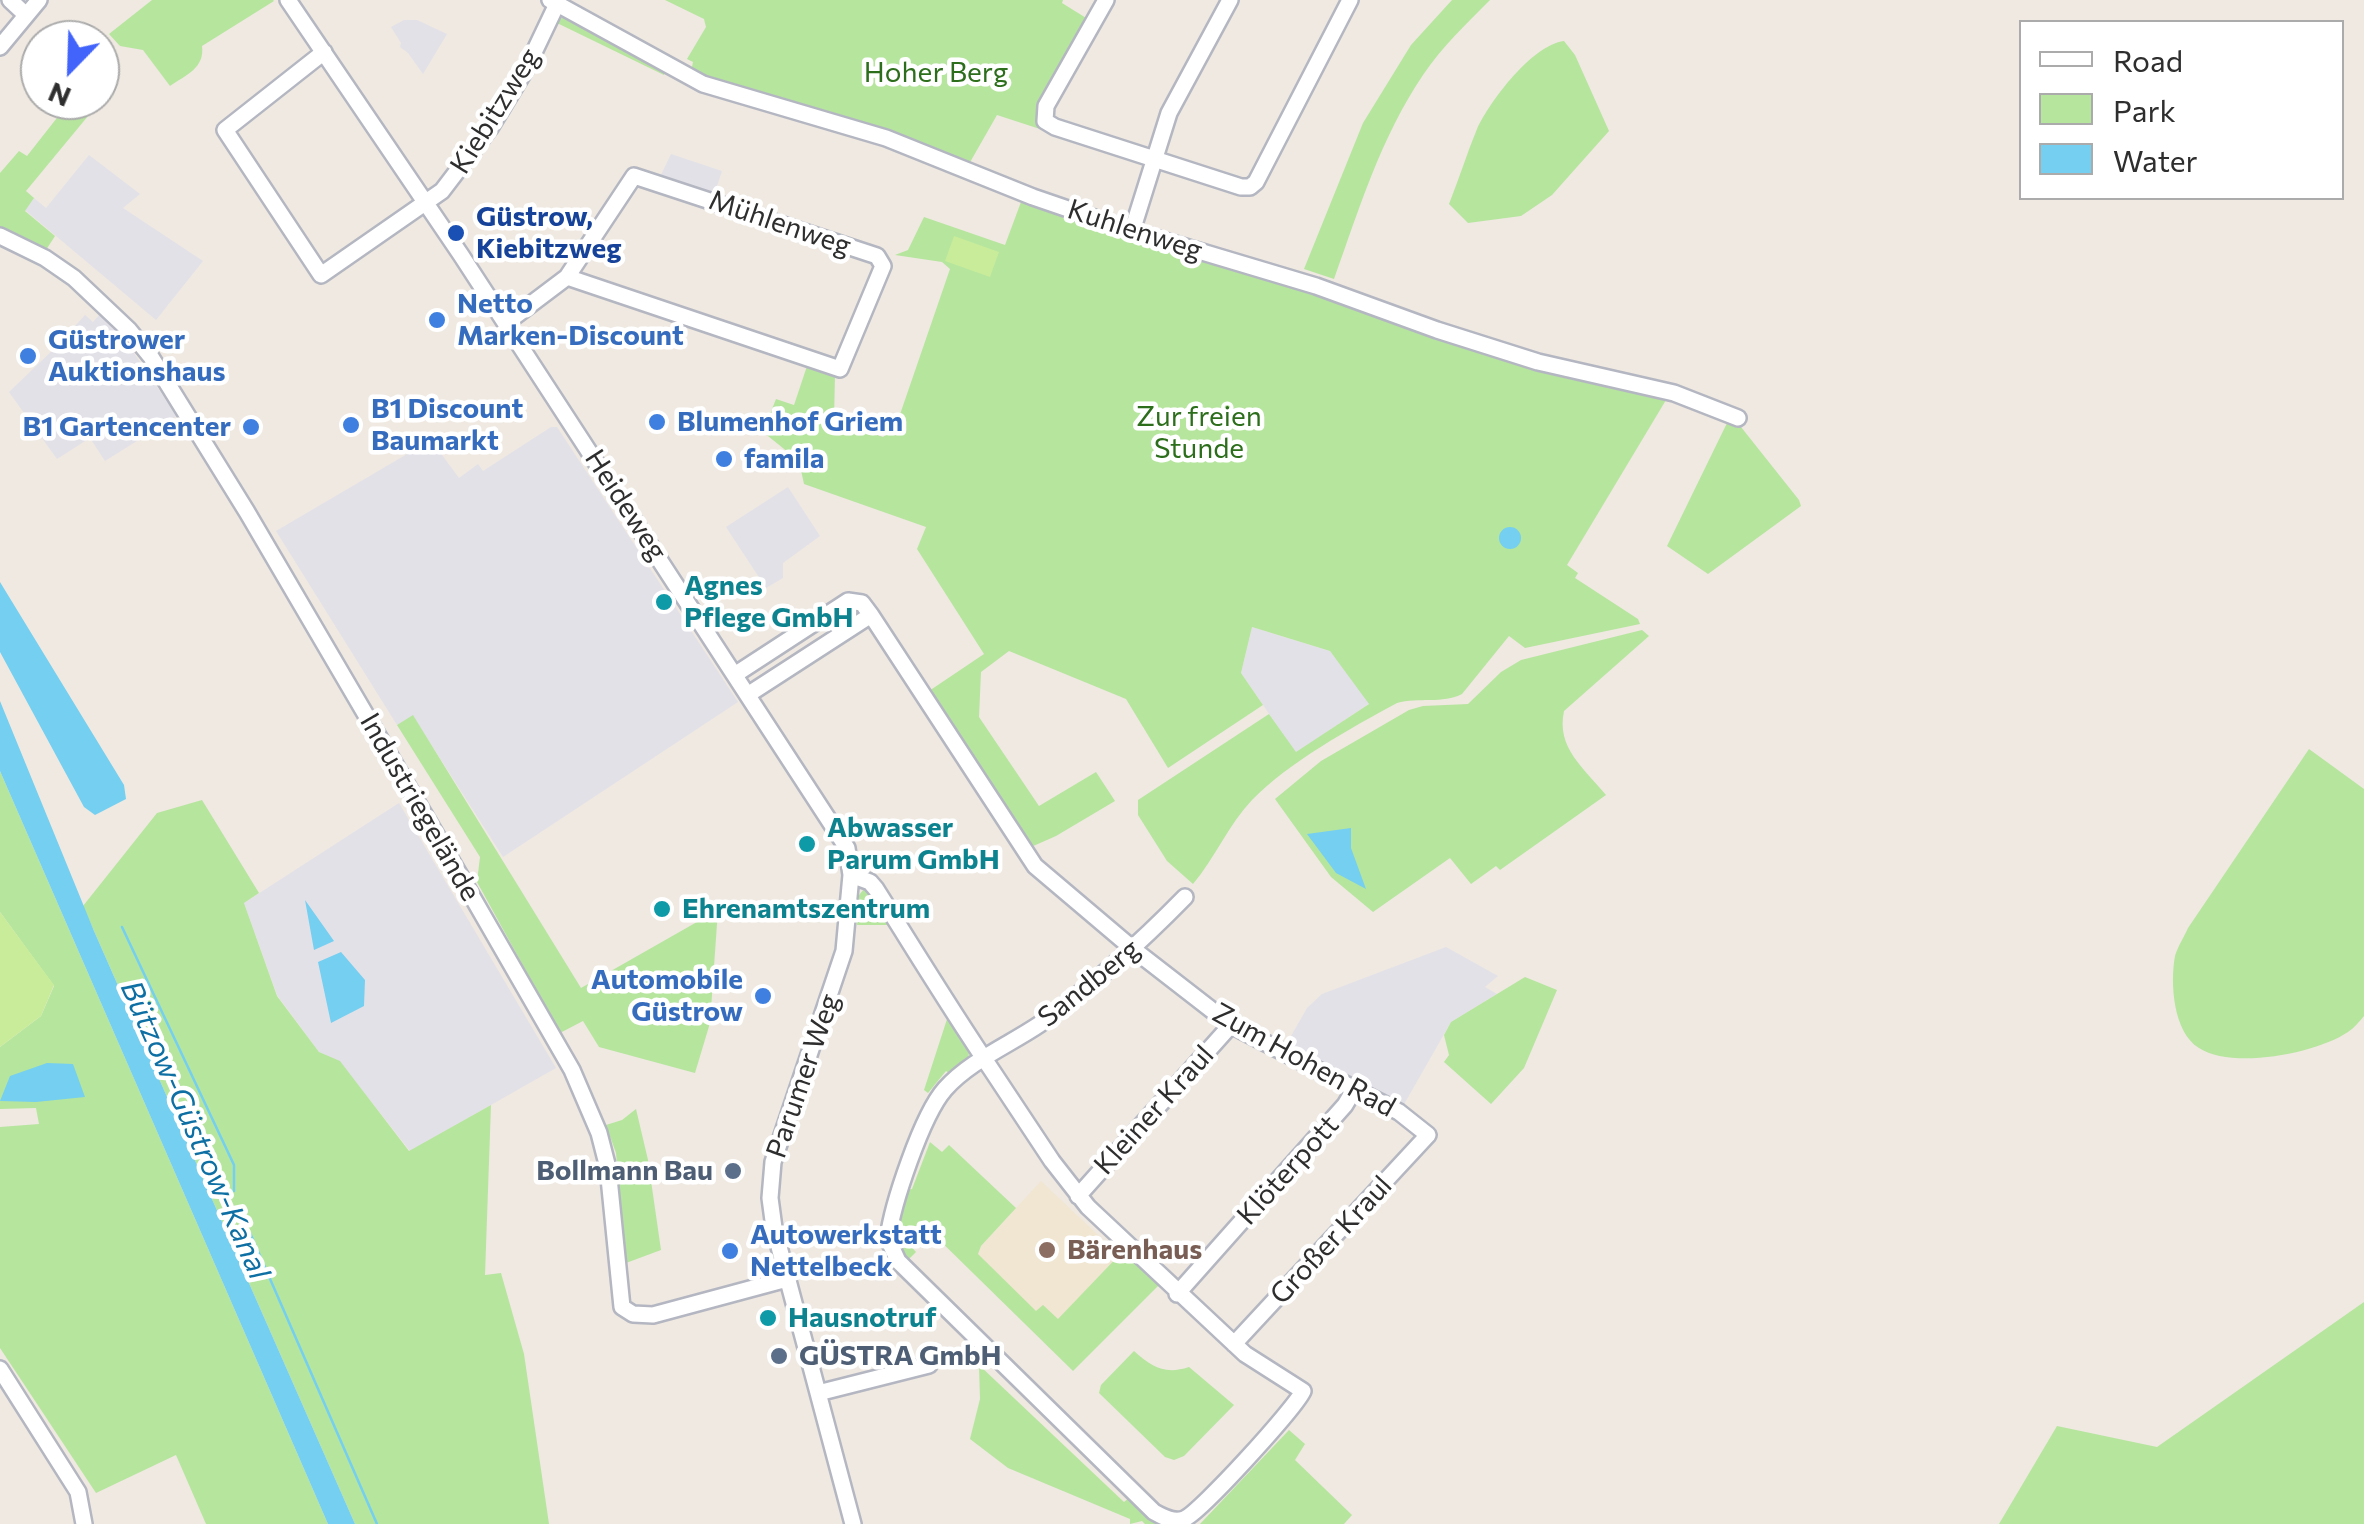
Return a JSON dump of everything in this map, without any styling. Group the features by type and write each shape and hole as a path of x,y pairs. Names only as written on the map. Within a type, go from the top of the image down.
{"street":[{"path":"10,0 26,15"},
{"path":"0,46 39,0"},
{"name":"Heideweg","path":"288,0 842,836 850,857 851,875"},
{"path":"1106,0 1046,106 1045,122 1241,188 1256,182 1350,0"},
{"path":"1132,231 1173,103 1230,0"},
{"name":"Kiebitzweg","path":"324,52 226,130 321,276 442,191 490,128 526,67 554,2"},
{"name":"Kuhlenweg","path":"554,2 703,84 886,138 1033,198 1316,286 1437,330 1538,362 1674,393 1738,418"},
{"name":"Mühlenweg","path":"506,324 567,277 628,180 640,176 877,256 883,266 840,369 567,277"},
{"name":"Industriegelände","path":"0,236 45,258 74,278 130,330 151,357 462,879 572,1070 599,1133 608,1168 622,1307 633,1314 653,1315 787,1279"},
{"path":"736,674 848,601 862,602 870,615 749,694"},
{"name":"Zum Hohen Rad","path":"870,615 1035,866 1230,1024 1398,1112 1428,1135"},
{"path":"851,875 876,888 1078,1196 1234,1344"},
{"name":"Parumer Weg","path":"851,875 844,951 770,1175 774,1228 853,1524"},
{"name":"Sandberg","path":"1185,897 1133,949 1057,1011 945,1089 926,1119 888,1239 898,1261 1154,1512 1165,1518 1184,1519 1191,1514 1292,1410 1303,1390 1260,1366 1234,1344"},
{"name":"Kleiner Kraul","path":"1078,1196 1230,1024"},
{"name":"Klöterpott","path":"1177,1294 1345,1105 1355,1088"},
{"name":"Großer Kraul","path":"1234,1344 1428,1135"},
{"path":"818,1394 929,1365"},
{"path":"0,1369 78,1492 84,1524"}],"shaded area":[{"path":"404,20 417,20 447,34 423,74 400,47 391,27"},
{"path":"671,154 722,171 714,195 660,177"},
{"path":"89,155 140,194 123,208 203,261 156,320 25,210 34,198 46,208"},
{"path":"101,313 125,340 177,416 105,461 90,438 57,459 9,392 85,315 93,322"},
{"path":"551,427 557,427 738,702 503,857 413,716 397,725 276,531 431,440 459,478 478,464 483,471"},
{"path":"788,487 820,536 783,563 783,578 766,588 726,527"},
{"path":"1252,627 1330,651 1370,703 1296,753 1241,673"},
{"path":"399,803 556,1068 410,1151 340,1062 319,1052 277,995 244,903"},
{"path":"1446,947 1498,976 1485,987 1497,994 1451,1022 1403,1106 1287,1043 1307,1008 1322,994"},
{"name":"Bärenhaus","path":"1041,1181 1119,1255 1058,1320 1036,1312 978,1254"}],"green space":[{"path":"152,0 274,1 202,46 197,65 170,86 143,50 120,46 120,25"},
{"name":"Hoher Berg","path":"665,0 1063,0 1091,21 1040,122 1046,131 997,115 969,164 729,88 691,72 693,62 687,59 706,27 704,19"},
{"path":"1452,0 1490,0 1438,55 1408,99 1372,174 1334,279 1304,269 1363,123 1411,45"},
{"path":"563,16 666,71 664,75 557,23"},
{"path":"1564,41 1575,55 1609,131 1552,195 1521,216 1468,223 1449,204 1477,129 1502,90 1526,63 1539,52"},
{"path":"55,120 85,120 26,191 34,198 25,211 55,236 46,250 0,228 0,173 19,151 27,156"},
{"name":"Zur freien Stunde","path":"1021,202 1173,253 1248,271 1473,351 1666,400 1567,565 1578,573 1575,578 1640,624 1525,648 1509,636 1462,694 1397,703 1284,772 1244,809 1193,884 1167,861 1138,815 1138,800 1269,714 1296,752 1369,704 1330,651 1252,627 1241,673 1263,705 1168,768 1126,699 1009,651 981,672 979,717 1039,806 1096,772 1115,801 1031,847 929,691 984,654 917,549 926,527 804,484 799,461 763,432 776,399 794,405 807,366 835,375 834,420 883,437 896,426 950,269 942,262 895,255 908,250 924,217 1005,245"},
{"path":"954,236 999,252 990,277 945,261"},
{"path":"1728,421 1741,427 1801,506 1708,574 1667,546"},
{"path":"1642,630 1649,636 1564,711 1568,747 1606,795 1500,870 1496,866 1471,884 1450,858 1373,912 1331,877 1275,799 1321,761 1409,710 1468,704 1501,672 1521,660"},
{"path":"413,715 581,988 718,910 710,1023 695,1073 599,1047 583,1021 560,1033 477,882 480,857 397,725"},
{"path":"2309,749 2364,789 2364,1016 2334,1040 2296,1052 2253,1058 2214,1054 2190,1041 2179,1019 2173,980 2175,956 2188,928"},
{"path":"0,771 328,1524 206,1524 176,1455 96,1493 0,1348 0,1127 39,1124 36,1108 0,1109 0,1047 41,1016 54,986 0,912"},
{"path":"202,800 259,893 244,903 277,996 319,1052 340,1061 409,1151 491,1105 485,1275 501,1273 524,1354 549,1524 355,1524 83,906 157,813"},
{"path":"864,889 893,925 857,925 859,895"},
{"path":"0,912 54,985 41,1016 0,1047"},
{"path":"1525,977 1557,990 1524,1068 1491,1104 1444,1062 1449,1055 1444,1035 1451,1022"},
{"path":"949,1013 962,1040 970,1047 968,1059 950,1074 946,1071 928,1093 924,1090"},
{"path":"636,1109 661,1250 626,1263 616,1153 606,1125 622,1120"},
{"path":"930,1142 942,1152 949,1145 1016,1208 978,1254 1036,1311 1043,1305 1058,1319 1123,1251 1159,1285 1073,1371 926,1227 909,1244 916,1252 906,1262 897,1245 896,1227 906,1190 912,1189"},
{"path":"2364,1302 2364,1524 1999,1524 2057,1426 2157,1447"},
{"path":"1134,1351 1159,1368 1189,1367 1234,1405 1184,1456 1174,1460 1165,1457 1099,1393 1101,1385"},
{"path":"979,1365 1124,1502 1130,1497 1163,1524 1130,1524 1130,1519 1008,1468 970,1439 980,1399"},
{"path":"1289,1430 1305,1444 1295,1460 1352,1515 1344,1524 1200,1524"}],"water":[{"path":"1506,527 1514,527 1521,538 1514,549 1506,549 1499,542 1499,534"},
{"path":"0,582 124,785 126,799 95,815 84,807 0,652"},
{"path":"0,701 94,931 355,1524 328,1524 0,771"},
{"path":"1351,828 1351,848 1366,889 1336,873 1307,834"},
{"path":"305,900 334,941 314,950"},
{"path":"341,952 365,980 364,1006 331,1023 318,962"},
{"path":"47,1063 73,1064 85,1097 0,1101 10,1076"}],"waterway":[{"name":"Bützow-Güstrow-Kanal","path":"122,927 234,1165 234,1191"},
{"name":"Bützow-Güstrow-Kanal","path":"250,1233 377,1524"}],"place":[{"name":"Güstrow, Kiebitzweg","path":"456,233"},
{"name":"Netto Marken-Discount","path":"437,320"},
{"name":"Güstrower Auktionshaus","path":"28,356"},
{"name":"Blumenhof Griem","path":"657,422"},
{"name":"B1 Discount Baumarkt","path":"351,425"},
{"name":"B1 Gartencenter","path":"251,427"},
{"name":"famila","path":"724,459"},
{"name":"Agnes Pflege GmbH","path":"664,602"},
{"name":"Abwasser Parum GmbH","path":"807,844"},
{"name":"Ehrenamtszentrum","path":"662,909"},
{"name":"Automobile Güstrow","path":"763,996"},
{"name":"Bollmann Bau","path":"733,1171"},
{"name":"Bärenhaus","path":"1047,1250"},
{"name":"Autowerkstatt Nettelbeck","path":"730,1251"},
{"name":"Hausnotruf","path":"768,1318"},
{"name":"GÜSTRA GmbH","path":"779,1356"}]}
